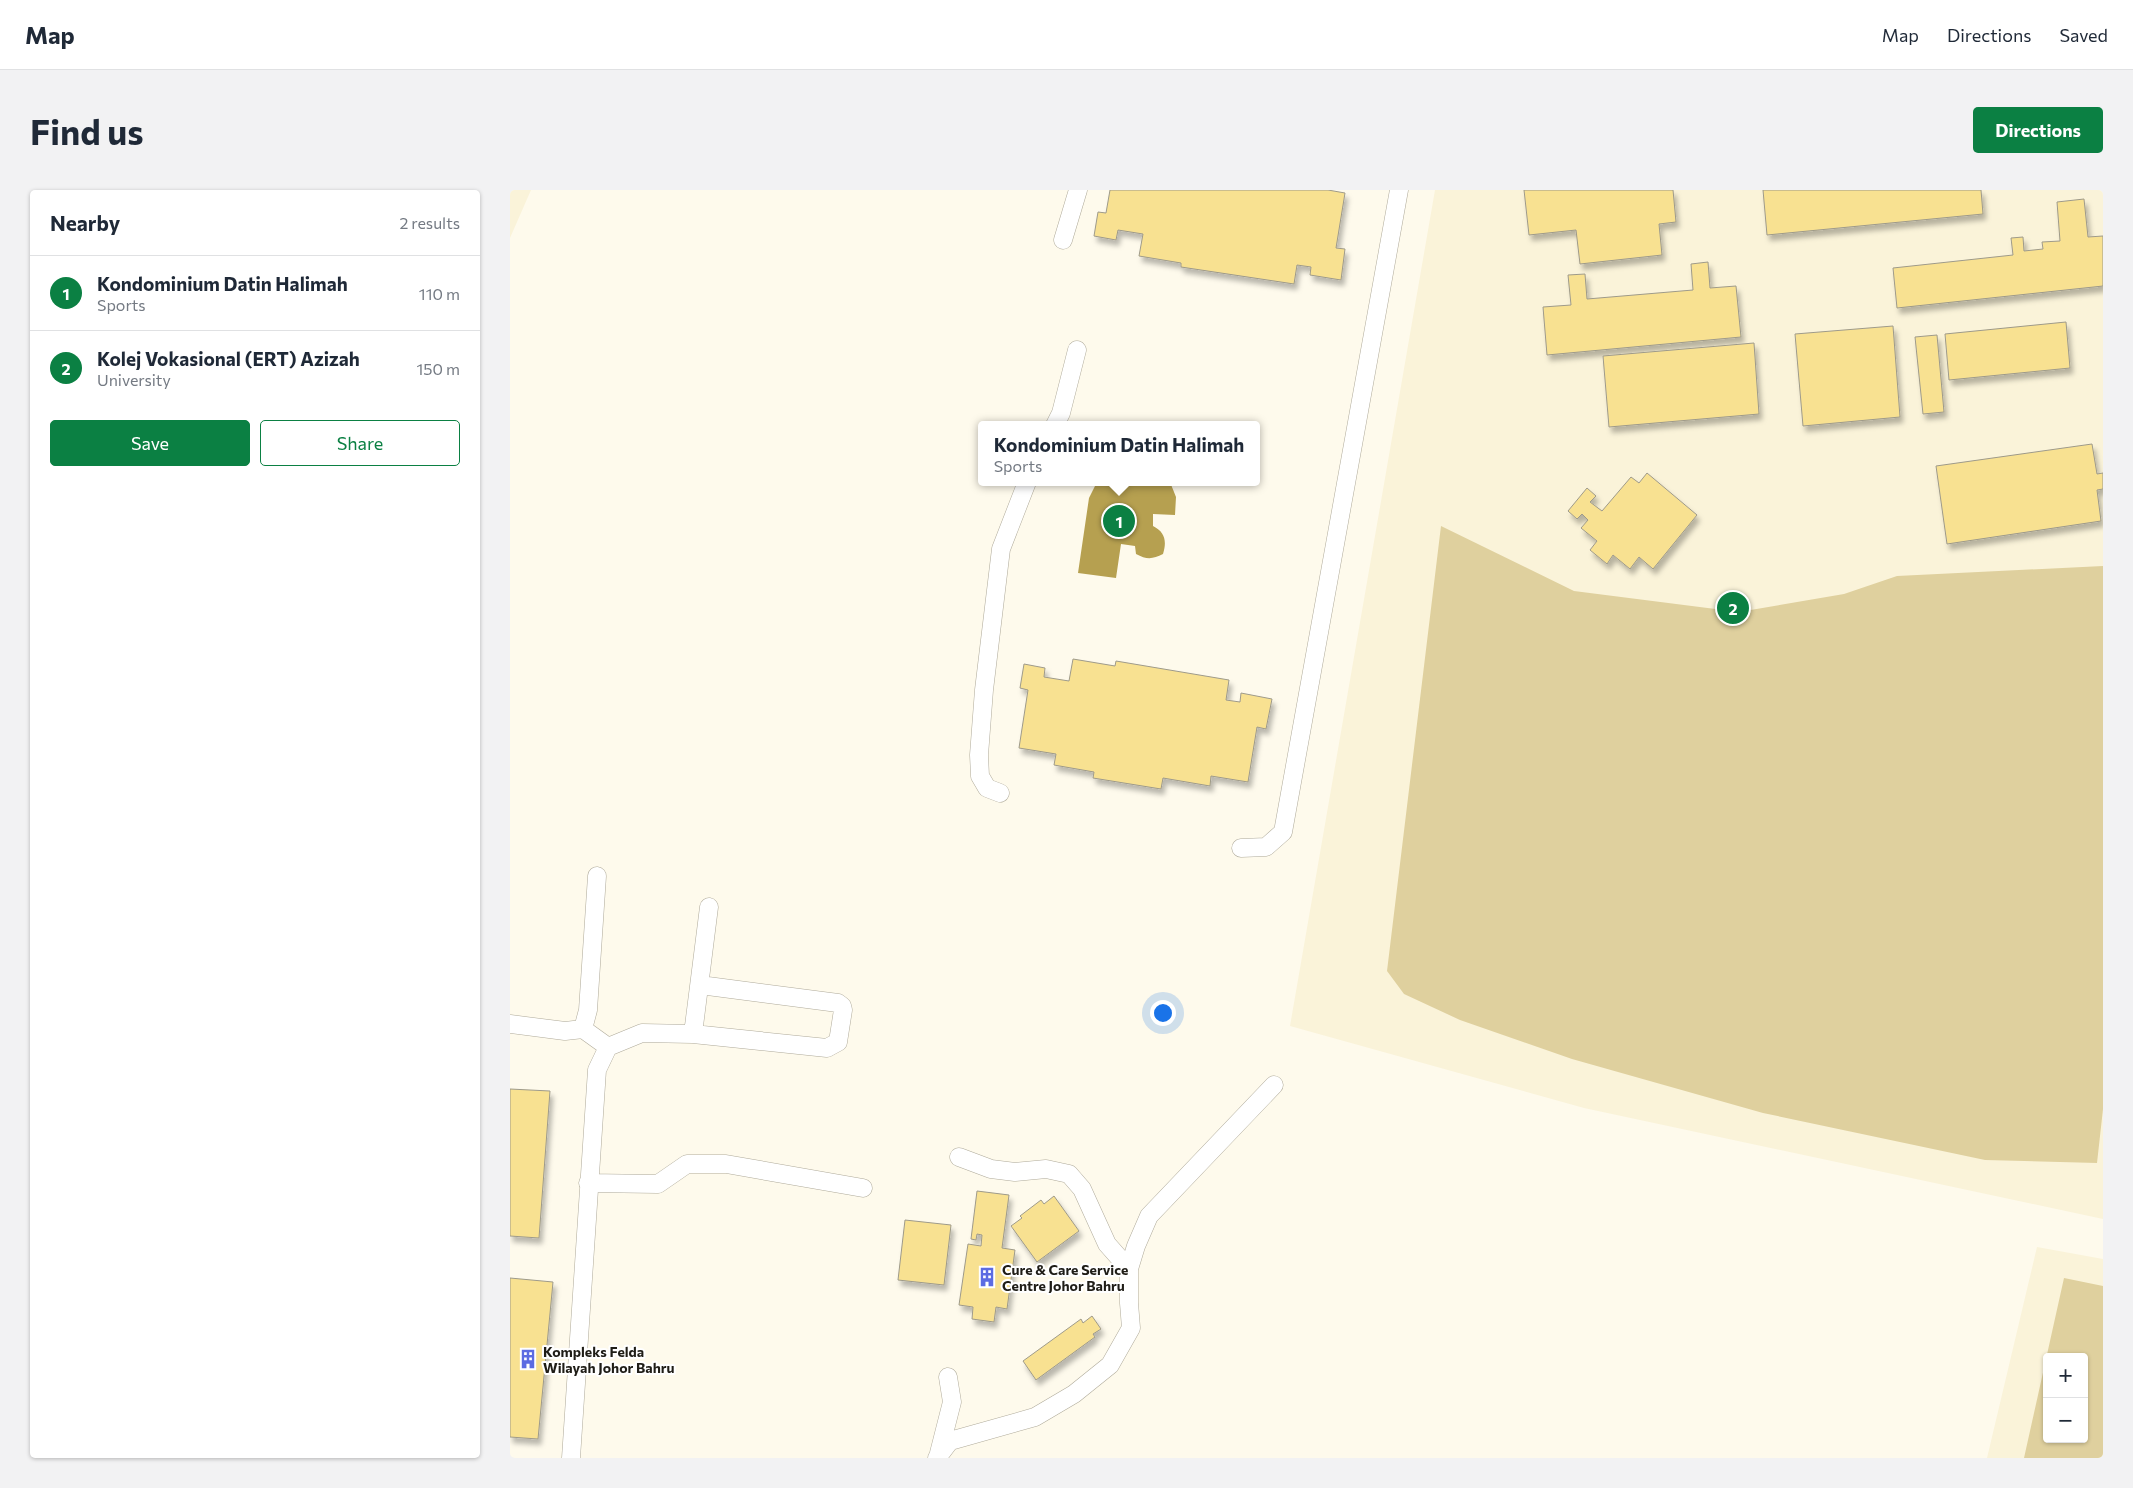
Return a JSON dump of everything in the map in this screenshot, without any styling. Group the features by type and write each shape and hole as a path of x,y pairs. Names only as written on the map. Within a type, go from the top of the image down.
{"lane":[{"path":"1063,240 1078,190"},
{"path":"1241,848 1266,847 1283,832 1400,190"},
{"path":"1057,421 1061,413 1077,350"},
{"path":"1000,793 987,788 980,776 978,755 1001,549 1025,486"},
{"path":"583,1029 588,1010 597,876"},
{"path":"693,1034 709,907"},
{"path":"571,1458 597,1070 608,1047 642,1033 693,1034 827,1048 838,1042 843,1010 842,1006 833,1002 700,985"},
{"path":"510,1024 565,1031 583,1029 608,1047"},
{"path":"937,1458 950,1441 1035,1418 1074,1394 1110,1365 1131,1328 1128,1303 1129,1269 1136,1246 1149,1216 1274,1085"},
{"path":"959,1157 992,1169 1015,1172 1046,1169 1069,1174 1082,1189 1107,1244 1129,1269"},
{"path":"588,1183 658,1184 687,1164 726,1164 863,1188"},
{"path":"937,1458 952,1402 948,1378"}],"shaded area":[{"path":"510,190 531,190 510,238"},
{"path":"1435,190 2103,190 2103,1219 1584,1108 1290,1026"},
{"path":"1095,486 1172,486 1176,497 1175,515 1153,514 1153,526 1164,537 1163,554 1147,558 1136,554 1135,546 1121,544 1116,578 1078,573 1089,498"},
{"path":"1441,526 1574,591 1739,612 1844,594 1897,576 2103,566 2103,1109 2097,1163 1985,1160 1763,1113 1572,1059 1460,1020 1404,994 1387,971"},
{"path":"2037,1247 2103,1259 2103,1458 1987,1458"},
{"path":"2064,1278 2103,1286 2103,1458 2024,1458 2043,1372 2043,1443 2088,1443 2088,1353 2047,1353"}],"building":[{"path":"1110,190 1328,190 1345,193 1336,248 1345,249 1341,280 1310,275 1311,267 1297,265 1294,284 1181,267 1181,263 1139,256 1143,234 1118,230 1116,240 1094,236 1098,212 1106,213"},
{"path":"1524,190 1673,190 1676,222 1659,224 1662,255 1580,264 1576,230 1529,235"},
{"path":"1763,190 1981,190 1983,214 1767,235"},
{"path":"2084,199 2088,237 2103,236 2103,286 1897,308 1893,268 2013,255 2011,238 2023,237 2024,251 2043,249 2042,242 2060,241 2057,202"},
{"path":"1708,262 1710,288 1736,286 1741,337 1547,355 1543,307 1571,305 1568,275 1585,274 1587,299 1693,290 1691,264"},
{"path":"2066,322 2070,368 1949,380 1945,334"},
{"path":"1893,326 1900,417 1803,426 1795,334"},
{"path":"1937,335 1944,412 1923,414 1915,337"},
{"path":"1754,343 1759,414 1609,427 1603,356"},
{"path":"2092,444 2097,474 2103,473 2103,489 2097,490 2101,521 1947,544 1936,466"},
{"path":"1647,473 1697,515 1653,569 1639,557 1630,569 1613,555 1607,564 1590,550 1597,541 1581,528 1588,520 1582,514 1577,519 1568,511 1587,488 1596,496 1590,502 1602,511 1631,477 1639,483"},
{"path":"1073,659 1115,666 1116,661 1229,680 1226,700 1240,702 1241,693 1272,699 1266,729 1257,727 1248,782 1211,776 1210,786 1163,778 1161,789 1093,778 1094,772 1054,765 1056,754 1019,748 1028,690 1020,688 1024,664 1045,668 1044,677 1069,681"},
{"path":"510,1089 550,1091 539,1238 510,1236"},
{"name":"Cure & Care Service Centre Johor Bahru","path":"977,1191 1009,1195 1002,1248 1015,1250 1007,1309 996,1307 994,1322 972,1319 973,1307 959,1305 968,1244 981,1246 982,1235 977,1234 976,1240 971,1239"},
{"name":"Cure & Care Service Centre Johor Bahru","path":"1054,1196 1079,1231 1037,1262 1011,1226 1022,1218 1020,1216 1041,1200 1044,1204"},
{"path":"905,1220 951,1225 944,1285 898,1280"},
{"name":"Kompleks Felda Wilayah Johor Bahru","path":"510,1278 553,1282 538,1439 510,1437"},
{"name":"Cure & Care Service Centre Johor Bahru","path":"1092,1316 1101,1329 1093,1334 1095,1337 1036,1380 1023,1361 1081,1319 1083,1323"}],"place":[{"name":"Kondominium Datin Halimah","path":"1119,521"},
{"name":"Kolej Vokasional (ERT) Azizah","path":"1733,608"},
{"name":"Cure & Care Service Centre Johor Bahru","path":"987,1277"},
{"name":"Kompleks Felda Wilayah Johor Bahru","path":"528,1359"}]}
